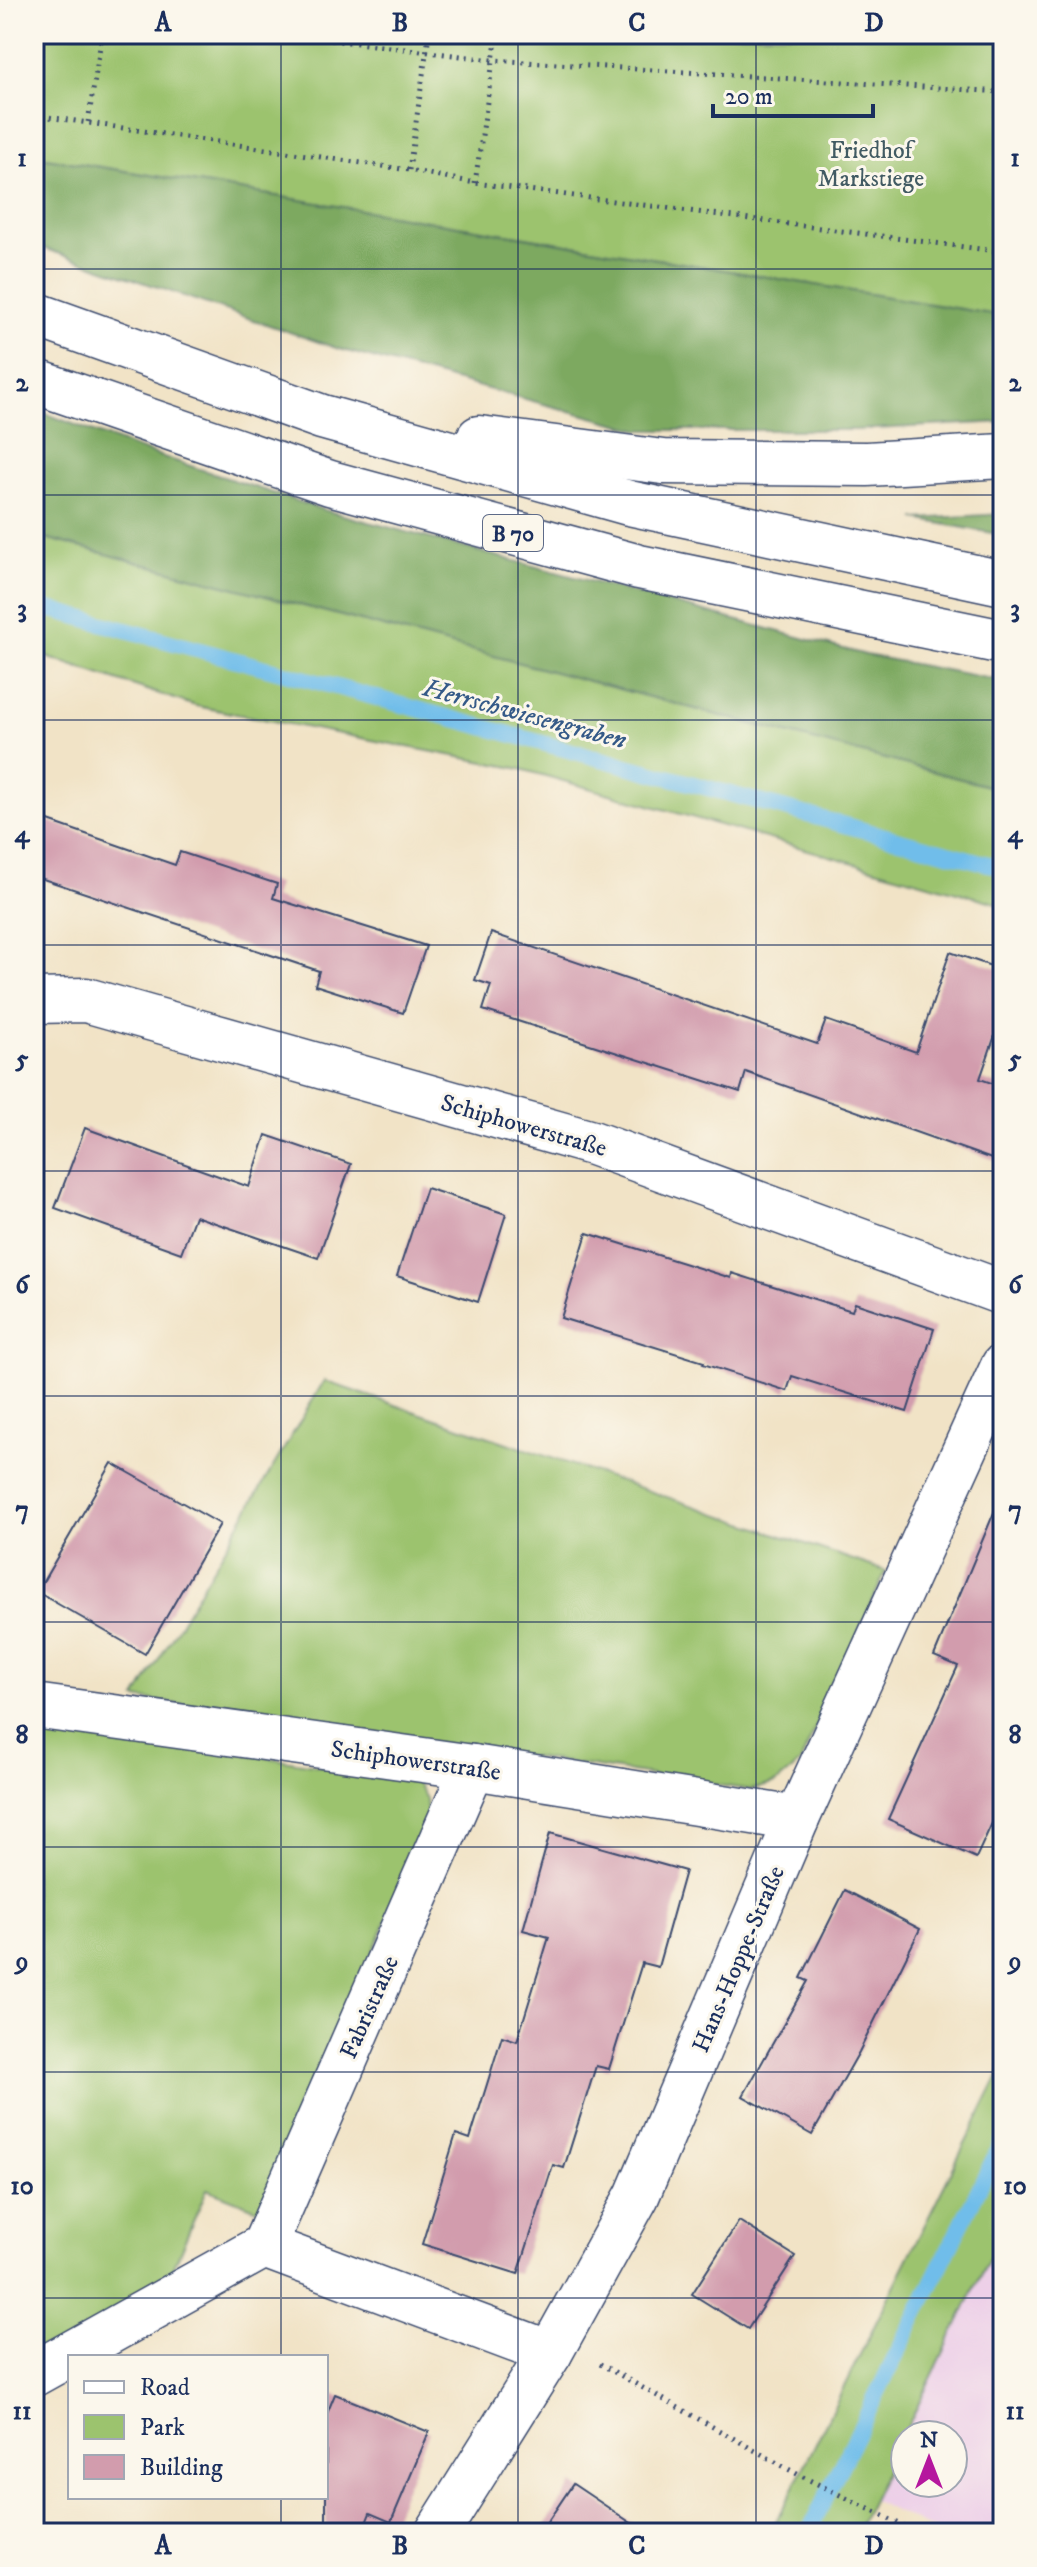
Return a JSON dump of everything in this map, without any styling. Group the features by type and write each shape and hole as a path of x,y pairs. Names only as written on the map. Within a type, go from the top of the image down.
{"main road":[{"name":"B 70","path":"34,314 322,417 629,503 1003,583"},
{"name":"B 70","path":"34,381 330,483 609,559 1003,642"},
{"path":"322,417 663,462 867,464 1003,456"},
{"name":"Schiphowerstraße","path":"34,1001 86,1000 592,1143 1003,1293"},
{"name":"Hans-Hoppe-Straße","path":"437,2533 554,2347 637,2196 797,1819 1003,1366"},
{"name":"Schiphowerstraße","path":"34,1706 473,1767 797,1819"},
{"name":"Fabristraße","path":"264,2246 473,1767"},
{"path":"68,2355 264,2246 554,2347"},
{"path":"34,2374 68,2355"}],"path":[{"path":"88,122 102,34"},
{"path":"284,34 493,60 1003,92"},
{"path":"409,170 429,34"},
{"path":"475,183 497,34"},
{"path":"34,115 409,170 475,183 1003,252"},
{"path":"554,2347 799,2475 918,2533"}],"shaded area":[{"path":"1003,2230 1003,2533 940,2533 872,2500 889,2465 889,2499 969,2499 969,2419 911,2419"}],"green space":[{"name":"Friedhof Markstiege","path":"34,34 1003,34 1003,316 34,156"},
{"path":"34,156 1003,316 1003,422 856,430 640,430 339,349 34,245"},
{"path":"34,409 130,446 324,510 866,655 1003,681 1003,790 34,535"},
{"path":"1003,514 1003,535 915,519"},
{"path":"34,535 1003,790 1003,905 521,769 196,706 34,653"},
{"path":"324,1381 886,1571 800,1763 776,1783 751,1790 136,1698"},
{"path":"34,1721 416,1781 426,1799 428,1826 260,2210 207,2189 165,2287 34,2357"},
{"path":"1003,2068 1003,2230 911,2419 889,2419 889,2465 856,2533 771,2533"}],"building":[{"path":"34,816 175,865 180,852 277,884 273,898 426,946 403,1013 315,985 319,971 34,876"},
{"path":"491,933 817,1044 826,1020 916,1052 950,952 1003,970 1003,1012 980,1079 1003,1087 1003,1163 746,1072 740,1092 483,1010 491,985 475,980"},
{"path":"85,1128 249,1187 266,1135 351,1164 318,1258 195,1216 181,1253 55,1208"},
{"path":"426,1188 506,1214 478,1302 397,1276"},
{"path":"587,1233 731,1278 732,1273 852,1311 855,1303 934,1329 907,1412 792,1376 787,1391 561,1318"},
{"path":"112,1463 220,1524 145,1654 37,1592"},
{"path":"1003,1491 1003,1799 976,1858 888,1819 958,1666 934,1656"},
{"path":"550,1833 685,1871 658,1967 642,1963 609,2069 596,2066 564,2168 553,2165 518,2274 422,2244 456,2134 470,2139 502,2036 517,2041 549,1937 523,1930"},
{"path":"845,1890 920,1929 859,2052 812,2135 743,2096 808,1981 801,1978"},
{"path":"739,2221 795,2256 748,2329 692,2294"},
{"path":"335,2394 429,2432 391,2522 370,2513 362,2533 326,2533 328,2411"},
{"path":"573,2484 646,2533 540,2533"}],"waterway":[{"name":"Herrschwiesengraben","path":"34,605 1003,868"},
{"path":"808,2533 1003,2140"}]}
